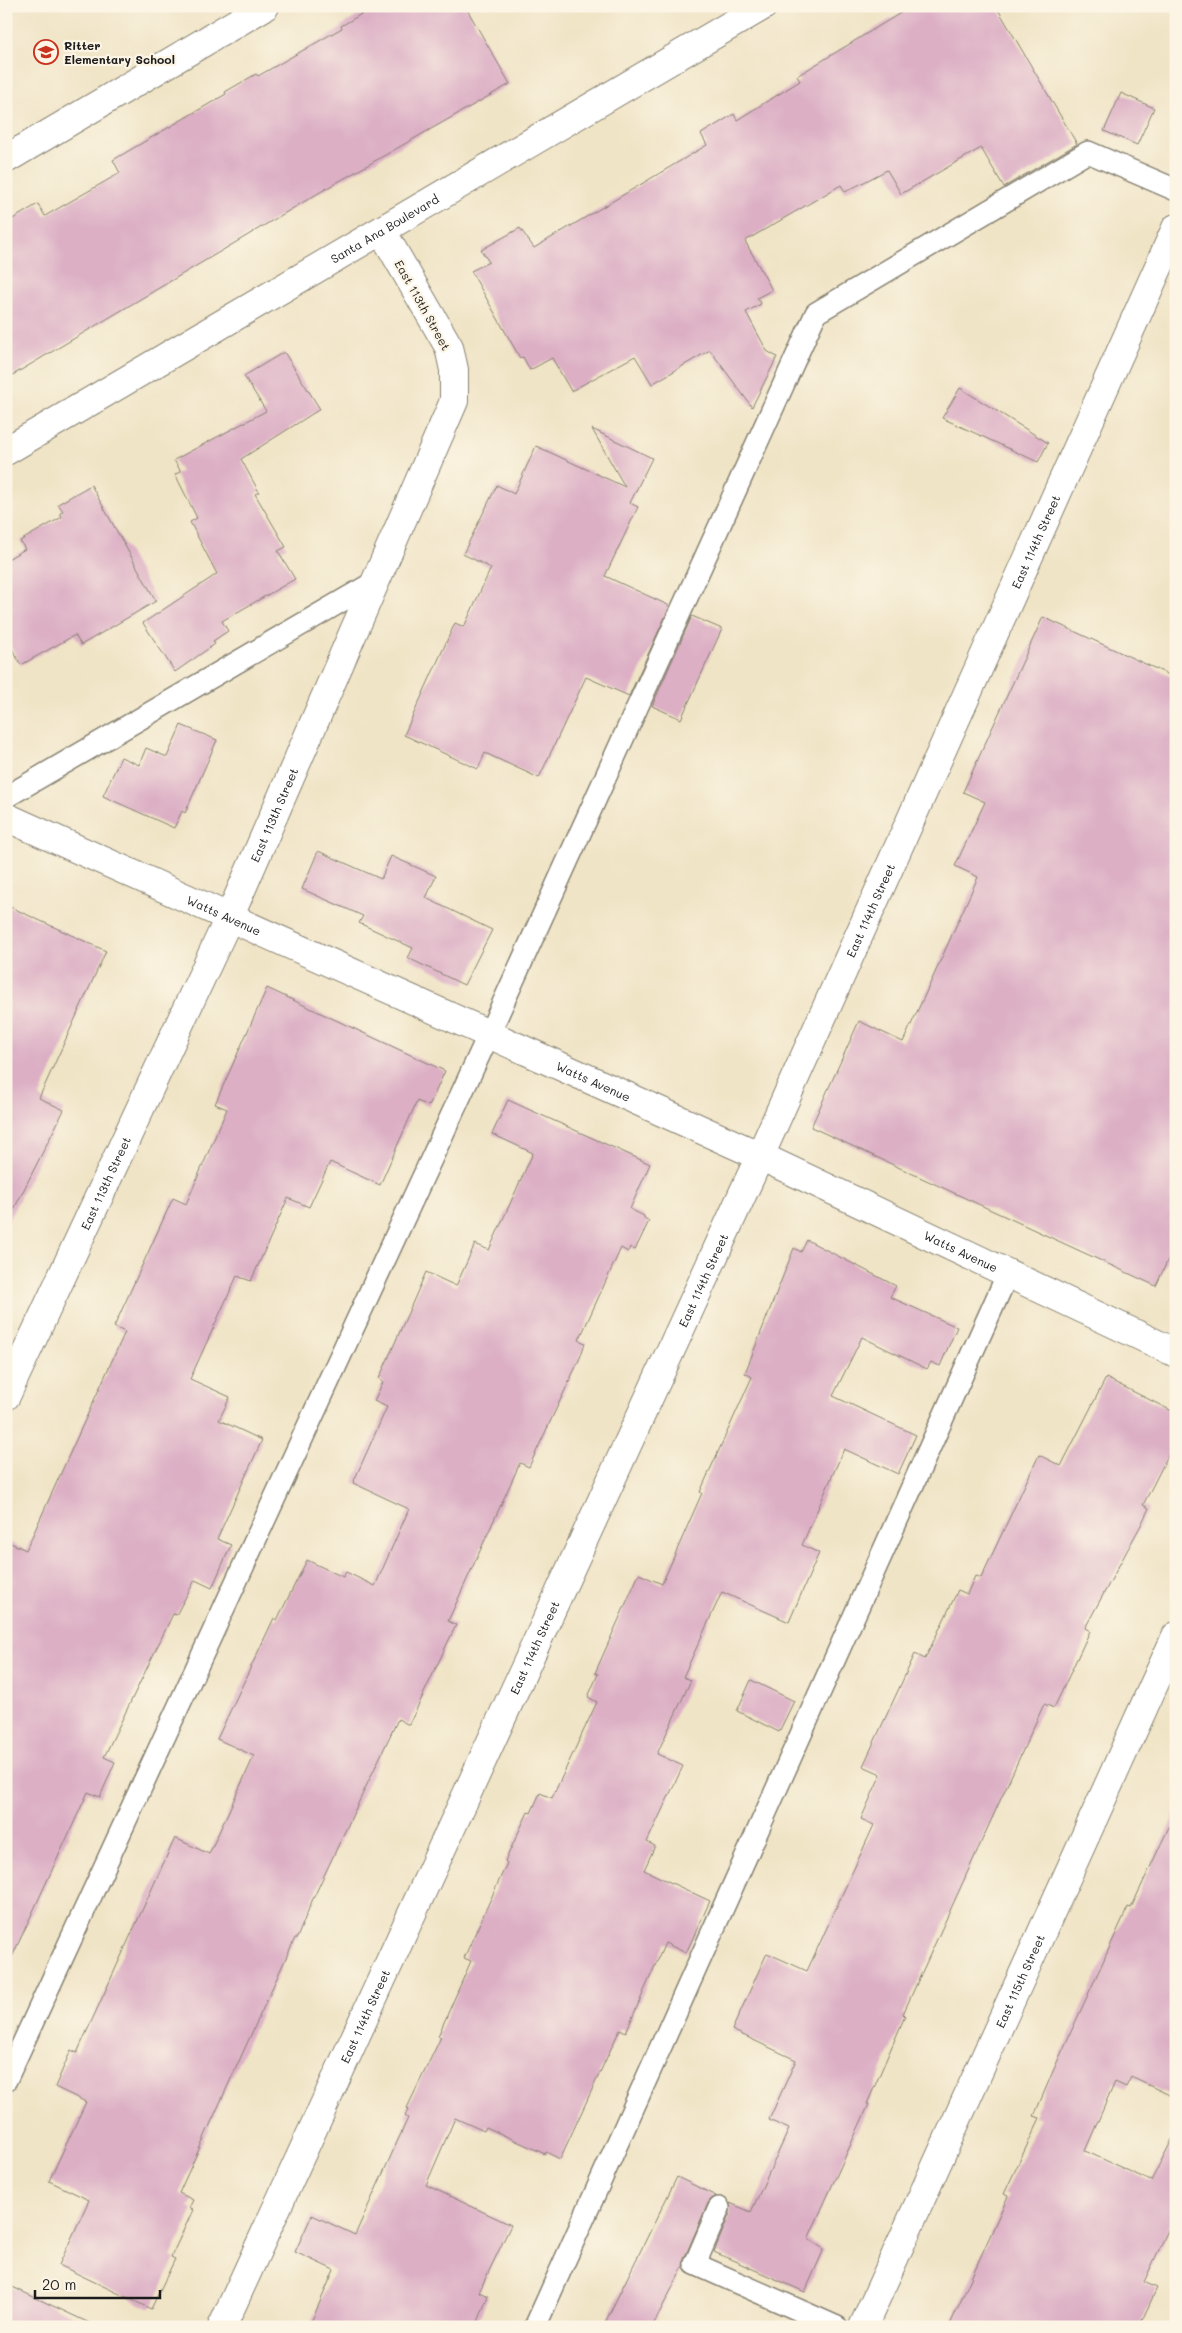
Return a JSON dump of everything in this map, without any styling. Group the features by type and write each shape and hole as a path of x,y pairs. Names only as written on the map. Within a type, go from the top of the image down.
{"street":[{"path":"6,159 265,6"},
{"name":"Santa Ana Boulevard","path":"6,451 763,6"},
{"name":"East 114th Street","path":"222,2327 760,1156 1176,228"},
{"name":"East 113th Street","path":"6,1396 229,918 454,401 454,378 449,346 382,231"},
{"name":"Watts Avenue","path":"6,817 760,1156 1176,1353"},
{"name":"East 115th Street","path":"863,2327 1176,1636"}],"lane":[{"path":"6,2080 489,1034 816,313 1088,152 1176,190"},
{"path":"6,797 376,581"},
{"path":"534,2327 1008,1273"},
{"path":"719,2208 694,2264 837,2327"}],"building":[{"path":"375,6 465,6 510,84 322,191 6,379 6,223 38,204 45,216 120,173 113,160 226,94 225,92 256,74 258,76 342,28 341,26"},
{"path":"912,6 996,6 1077,144 1004,187 981,148 901,194 887,170 845,192 841,185 745,241 772,290 757,298 761,304 746,312 767,351 777,357 752,407 710,350 652,384 635,356 571,391 552,358 530,370 523,357 520,358 471,271 489,262 481,250 520,228 534,248 707,145 701,134 734,114 737,120 800,81 797,76"},
{"path":"1121,93 1154,108 1137,145 1104,131"},
{"path":"284,352 320,409 241,459 259,492 255,494 286,547 278,551 295,579 222,621 228,631 213,641 215,644 175,672 143,623 217,574 190,522 197,518 175,474 181,472 174,460 266,411 244,376"},
{"path":"960,388 1048,443 1038,462 942,418"},
{"path":"592,429 652,458 630,503 638,507 605,576 670,606 629,696 586,677 539,778 485,753 478,769 404,735 455,623 464,627 491,568 463,554 497,485 514,494 536,446 625,487"},
{"path":"91,485 156,601 81,645 75,635 21,665 6,638 6,560 25,549 20,541 62,517 60,513 63,511 58,504"},
{"path":"692,616 722,629 681,719 652,706"},
{"path":"1043,617 1176,678 1176,1242 1156,1286 811,1127 859,1021 903,1042 929,986 978,877 955,866 985,802 963,792"},
{"path":"181,725 217,740 185,813 182,811 174,828 103,796 121,757 139,765 146,748 167,757"},
{"path":"318,851 381,879 391,856 436,876 426,898 492,930 464,985 408,958 413,948 359,923 363,916 302,889"},
{"path":"6,905 106,951 39,1098 64,1110 6,1225"},
{"path":"267,988 445,1071 429,1106 417,1101 380,1185 330,1162 309,1207 288,1198 251,1281 237,1276 190,1379 230,1397 219,1420 262,1440 217,1539 231,1545 212,1588 195,1580 176,1615 173,1614 104,1757 115,1762 100,1797 88,1792 6,1970 6,1541 26,1550 125,1332 114,1327 173,1198 186,1204 227,1109 215,1104"},
{"path":"508,1100 650,1164 630,1209 644,1216 649,1221 635,1250 630,1247 628,1252 621,1248 579,1340 585,1343 580,1358 529,1467 520,1463 448,1621 456,1625 409,1725 398,1719 312,1901 297,1938 295,1938 179,2193 193,2200 189,2208 193,2210 171,2257 175,2259 151,2309 59,2265 89,2200 49,2181 86,2102 55,2087 71,2050 77,2053 175,1838 209,1854 254,1756 217,1739 274,1618 277,1620 307,1560 343,1577 346,1572 375,1586 409,1509 353,1483 387,1407 374,1401 383,1382 379,1379 426,1272 456,1286 475,1244 489,1250 533,1153 492,1134"},
{"path":"807,1240 896,1286 890,1297 957,1327 940,1366 931,1362 927,1369 862,1337 833,1396 916,1435 898,1474 844,1449 802,1545 819,1553 789,1622 722,1592 683,1677 691,1680 657,1754 683,1766 647,1842 655,1846 644,1870 710,1901 686,1953 665,1943 626,2032 620,2029 560,2159 486,2127 484,2131 455,2118 426,2185 511,2225 479,2292 488,2296 476,2327 309,2327 334,2270 295,2252 312,2215 355,2235 408,2118 405,2116 407,2108 441,2037 438,2036 471,1961 464,1958 507,1863 505,1861 528,1812 531,1813 540,1793 552,1798 597,1702 588,1697 598,1674 595,1673 639,1574 662,1584 702,1493 700,1492 752,1377 745,1373 794,1248 801,1252"},
{"path":"1106,1378 1176,1413 1176,1440 1143,1505 1149,1508 1141,1525 1085,1628 1090,1631 1054,1708 1044,1704 903,2014 905,2016 867,2104 869,2104 808,2239 824,2249 805,2292 714,2252 730,2213 730,2203 751,2212 789,2129 769,2120 796,2060 732,2030 767,1953 807,1971 874,1825 861,1819 881,1774 863,1766 915,1654 925,1659 958,1590 967,1594 975,1576 981,1578 1039,1455 1061,1466"},
{"path":"751,1680 794,1701 779,1732 737,1711"},
{"path":"1176,1812 1176,2098 1131,2077 1126,2087 1115,2082 1085,2151 1151,2181 1176,2132 1176,2213 1144,2282 1157,2288 1139,2327 949,2327 1008,2196 1004,2194 1040,2118 1034,2116 1054,2069 1128,1907 1131,1908"},
{"path":"677,2177 716,2196 708,2203 684,2259 683,2267 652,2327 603,2327"},
{"path":"6,2284 98,2327 6,2327"}],"place":[{"name":"Ritter Elementary School","path":"46,52"}]}
